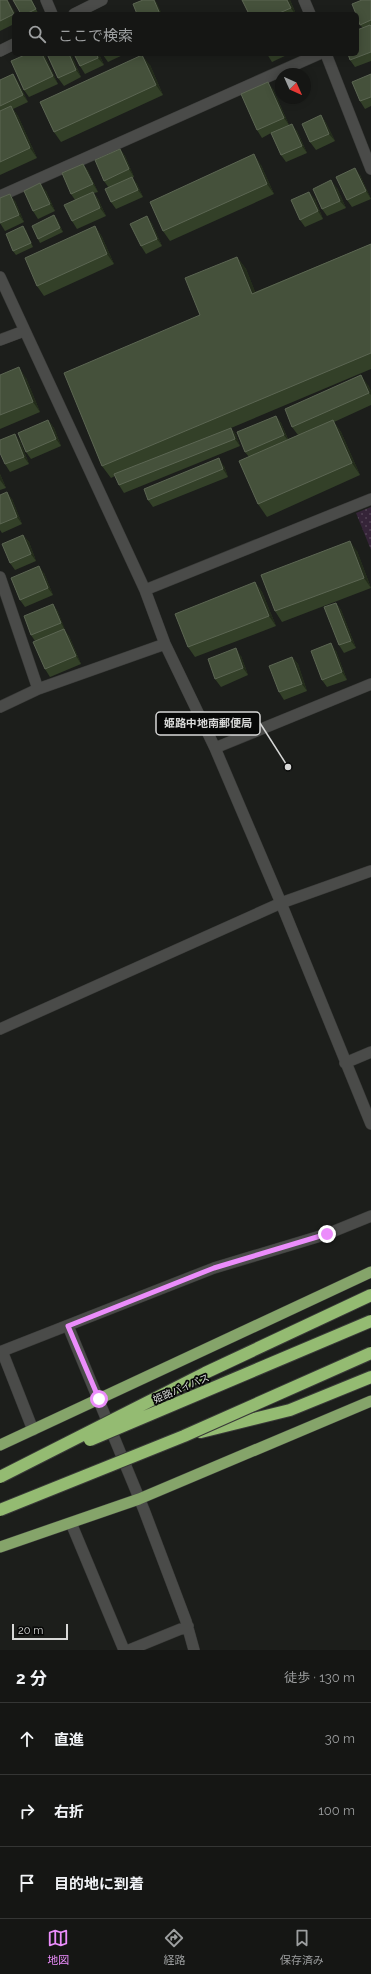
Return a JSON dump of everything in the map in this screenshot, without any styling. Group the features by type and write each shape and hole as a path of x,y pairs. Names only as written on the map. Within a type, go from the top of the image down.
{"highway":[{"path":"0,1446 371,1272"},
{"path":"0,1478 205,1373 371,1295"},
{"name":"姫路バイパス","path":"0,1478 371,1321"},
{"path":"0,1510 184,1436 371,1353"},
{"path":"184,1436 290,1410 371,1377"},
{"path":"0,1547 139,1499 371,1401"}],"street":[{"path":"46,0 51,12"},
{"path":"78,12 102,0"},
{"path":"304,0 309,12"},
{"path":"0,51 12,45"},
{"path":"0,196 315,56"},
{"path":"327,56 371,169"},
{"path":"0,278 145,590 165,644 216,748 371,1124"},
{"path":"0,340 24,331"},
{"path":"145,590 371,499"},
{"path":"0,577 38,689"},
{"path":"0,707 38,689 165,644"},
{"path":"216,748 371,684"},
{"path":"0,1029 281,903 371,871"},
{"path":"345,1063 371,1052"},
{"path":"33,1430 1,1352 214,1268 327,1234 371,1216"},
{"path":"68,1326 139,1499 188,1626 194,1650"},
{"path":"71,1523 124,1650"},
{"path":"129,1650 188,1626"}],"shaded area":[{"path":"371,507 371,550 356,513"}],"building":[{"path":"0,0 7,0 13,12 12,15 0,21"},
{"path":"13,0 31,0 36,9 30,12 20,12"},
{"path":"143,0 154,0 159,12 136,12 133,4"},
{"path":"242,0 287,0 291,8 282,12 248,12"},
{"path":"362,0 371,0 371,20 360,25 359,12 355,12 352,4"},
{"path":"370,25 371,26 371,52 350,60 349,56 359,56 359,29"},
{"path":"22,56 43,56 53,76 24,90 11,61"},
{"path":"48,56 70,56 76,70 58,78"},
{"path":"75,56 98,56 98,58 80,66"},
{"path":"140,56 142,56 156,85 54,132 40,102"},
{"path":"13,74 23,95 0,106 0,80"},
{"path":"371,74 371,97 360,101 352,82"},
{"path":"268,82 275,98 275,104 278,104 284,118 257,130 241,94"},
{"path":"11,106 30,148 0,162 0,111"},
{"path":"321,115 329,134 310,142 302,124"},
{"path":"292,124 302,146 281,155 271,133"},
{"path":"120,149 129,169 104,181 95,160"},
{"path":"254,154 267,184 163,231 150,202"},
{"path":"83,164 93,184 71,194 62,173"},
{"path":"355,168 366,191 347,200 336,177"},
{"path":"132,177 138,190 111,202 105,189"},
{"path":"331,180 340,201 322,209 313,189"},
{"path":"40,183 50,204 33,211 24,191"},
{"path":"93,192 100,208 72,221 64,205"},
{"path":"309,192 318,211 300,220 291,200"},
{"path":"10,194 19,215 0,223 0,198"},
{"path":"54,215 60,228 38,239 32,226"},
{"path":"147,216 157,239 141,246 130,224"},
{"path":"23,226 31,243 13,251 6,234"},
{"path":"95,226 107,254 37,286 25,258"},
{"path":"371,244 371,353 102,466 64,373 200,315 185,278 237,257 252,294"},
{"path":"19,367 33,402 0,415 0,375"},
{"path":"361,375 369,393 292,427 285,409"},
{"path":"276,416 284,435 245,452 237,432"},
{"path":"48,420 56,439 26,452 18,433"},
{"path":"333,420 352,463 258,504 239,461"},
{"path":"231,428 235,439 119,485 114,474"},
{"path":"15,434 24,457 5,464 0,453 0,440"},
{"path":"219,458 223,469 148,500 144,489"},
{"path":"7,492 17,517 0,524 0,495"},
{"path":"23,535 31,554 10,563 2,544"},
{"path":"350,541 364,578 275,611 261,575"},
{"path":"39,566 48,588 20,600 11,578"},
{"path":"255,582 269,616 188,647 175,614"},
{"path":"336,603 351,641 339,645 324,607"},
{"path":"53,604 61,623 31,635 24,616"},
{"path":"64,629 76,656 45,669 33,642"},
{"path":"331,643 342,672 322,680 311,651"},
{"path":"236,648 243,668 215,679 208,659"},
{"path":"292,657 302,684 279,692 269,666"}],"place":[{"name":"姫路中地南郵便局","path":"288,767"}],"route":[{"path":"99,1399 68,1326 214,1268 327,1234"}]}
